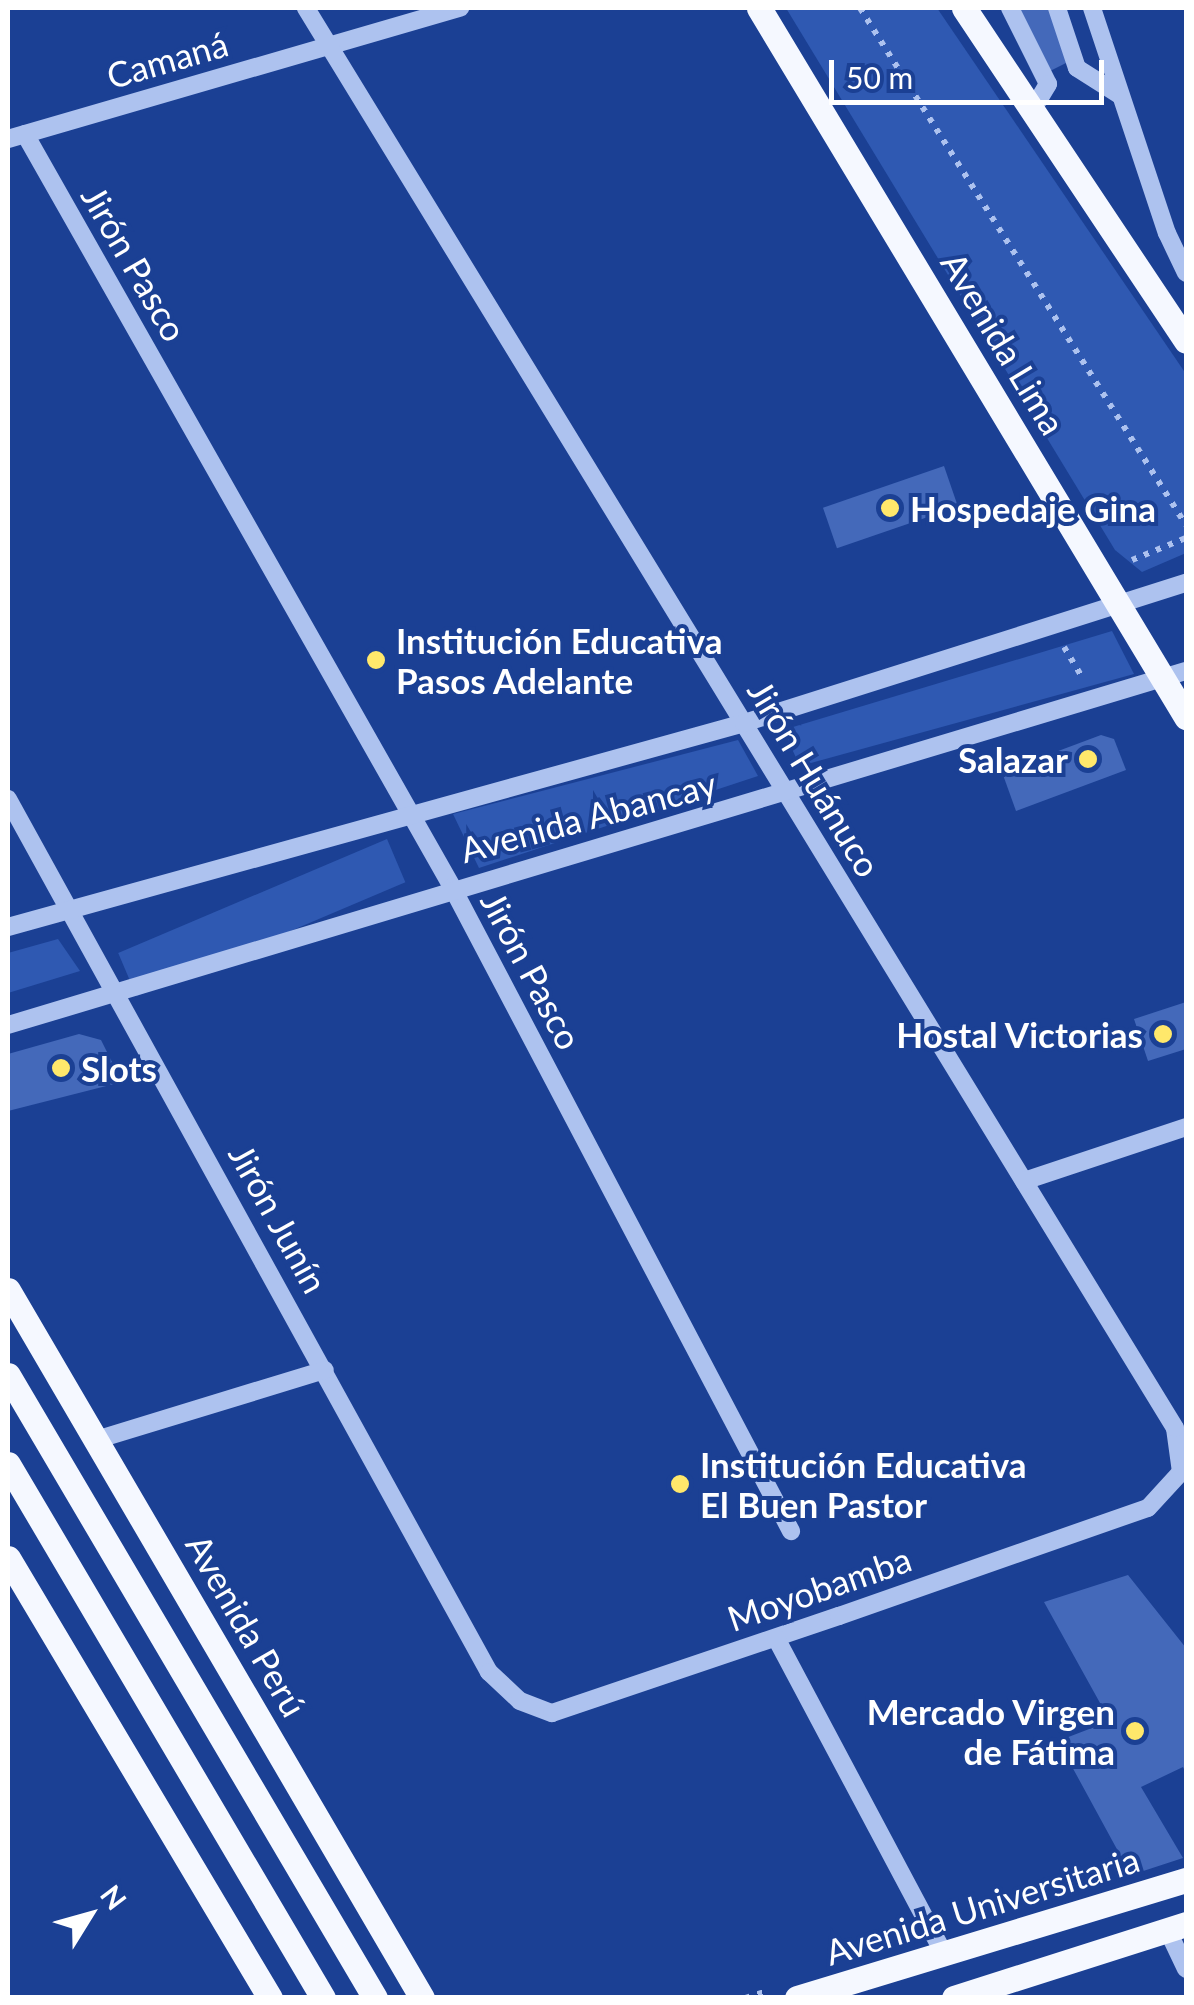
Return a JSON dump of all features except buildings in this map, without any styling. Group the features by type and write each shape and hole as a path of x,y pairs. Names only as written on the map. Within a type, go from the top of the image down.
{"main road":[{"name":"Avenida Lima","path":"759,8 1124,608 1176,676 1186,717"},
{"path":"964,8 1186,342"},
{"name":"Avenida Perú","path":"8,1290 100,1439 422,1998"},
{"path":"8,1375 375,1998"},
{"path":"8,1464 323,1998"},
{"path":"8,1558 270,1998"},
{"name":"Avenida Universitaria","path":"798,1998 1186,1880"},
{"path":"954,1998 1177,1927"}],"street":[{"name":"Jirón Huánuco","path":"306,8 1175,1428"},
{"name":"Camaná","path":"16,137 460,8"},
{"path":"1010,8 1048,84"},
{"path":"1057,8 1077,68 1118,94"},
{"path":"1092,8 1118,94 1186,274"},
{"path":"1032,111 1048,84 1077,68"},
{"name":"Jirón Pasco","path":"16,137 452,887 791,1531"},
{"name":"Avenida Abancay","path":"8,927 744,723 1124,608 1186,583"},
{"name":"Avenida Abancay","path":"8,1025 452,887 786,795 1176,676"},
{"name":"Jirón Junín","path":"8,799 118,990 489,1672"},
{"path":"1024,1180 1186,1127"},
{"path":"100,1439 325,1370"},
{"name":"Moyobamba","path":"489,1672 520,1701 552,1712 1148,1508 1180,1472 1175,1428"},
{"path":"776,1638 944,1954"},
{"path":"1177,1927 1186,1969"}],"path":[{"path":"860,8 1186,525"},
{"path":"1132,560 1186,538"},
{"path":"1063,646 1088,687"}],"shaded area":[{"path":"786,8 937,8 1186,374 1186,553 1142,572 1115,550"},
{"path":"1112,631 1134,674 800,766 783,730"},
{"path":"738,740 758,776 479,868 453,814"},
{"path":"387,839 405,882 137,996 118,953"},
{"path":"58,939 80,971 8,993 8,953"}],"place":[{"name":"Hospedaje Gina","path":"890,508"},
{"name":"Institución Educativa Pasos Adelante","path":"376,660"},
{"name":"Salazar","path":"1088,759"},
{"name":"Hostal Victorias","path":"1163,1034"},
{"name":"Slots","path":"61,1068"},
{"name":"Institución Educativa El Buen Pastor","path":"680,1484"},
{"name":"Mercado Virgen de Fátima","path":"1135,1731"}]}
